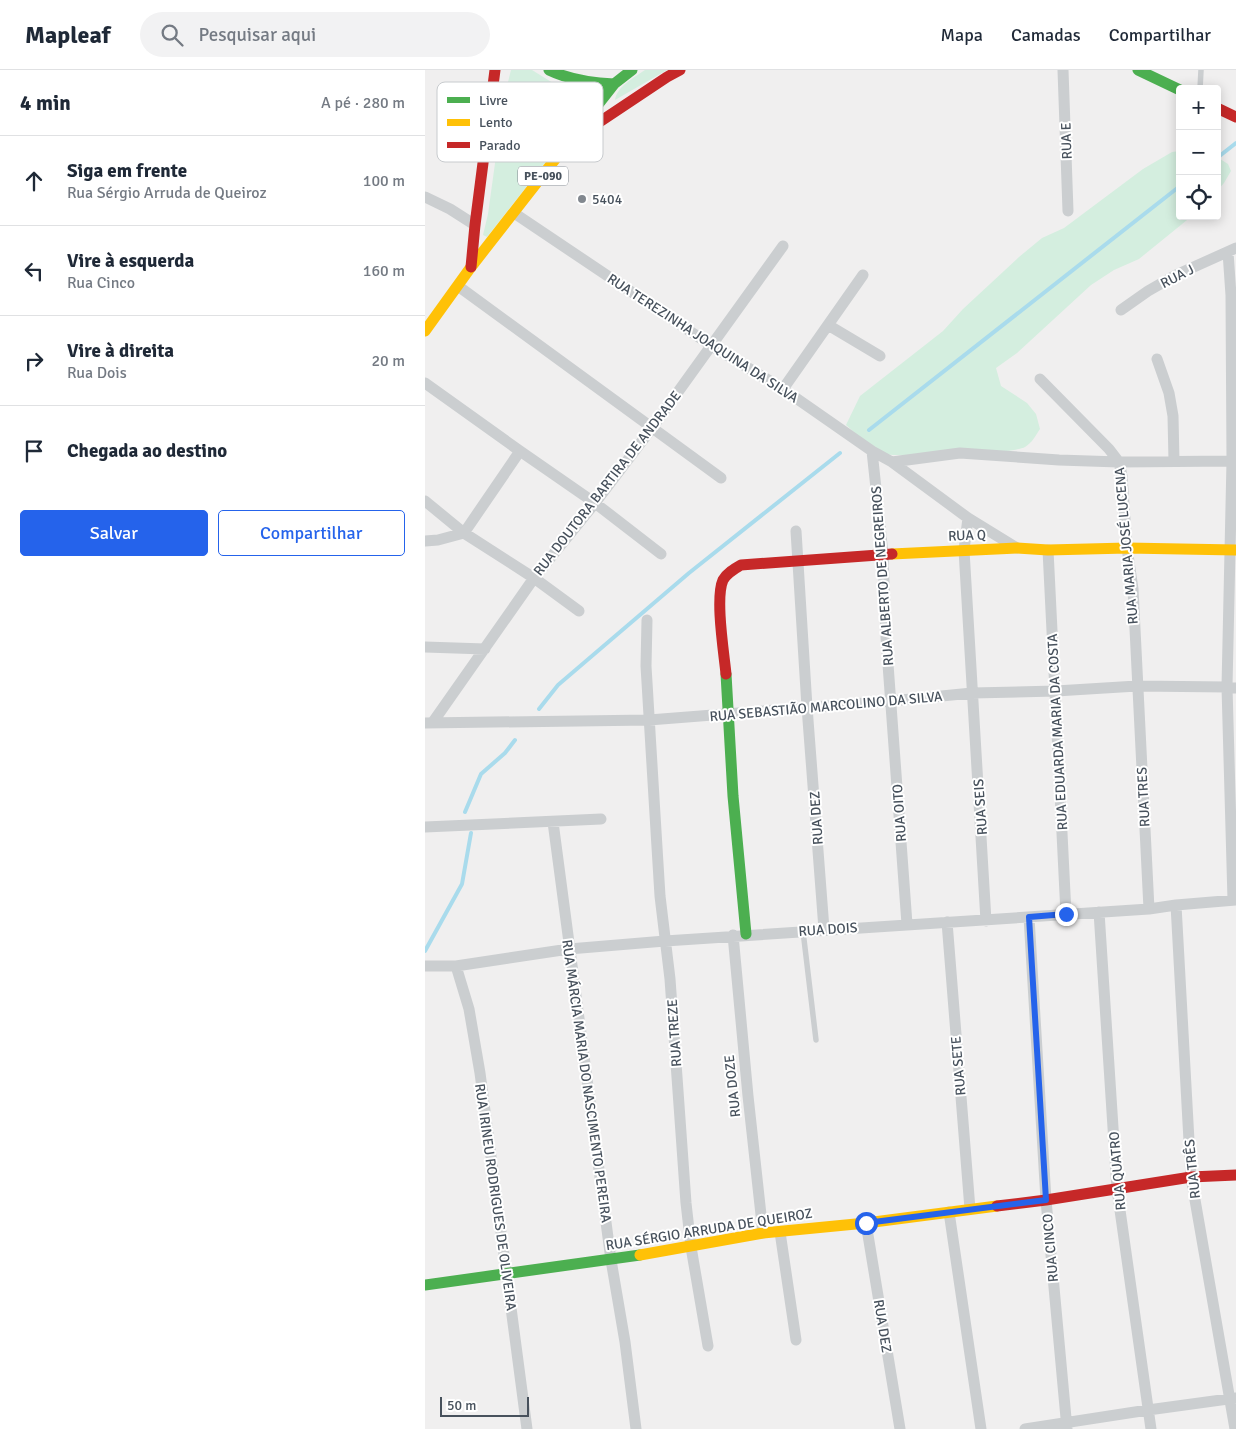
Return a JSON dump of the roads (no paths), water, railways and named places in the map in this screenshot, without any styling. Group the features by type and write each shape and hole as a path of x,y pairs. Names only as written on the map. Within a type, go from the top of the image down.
{"street":[{"path":"549,70 563,77 584,82"},
{"name":"PE-090","path":"603,98 614,84 632,70"},
{"name":"PE-090","path":"603,120 680,70"},
{"name":"RUA E","path":"1063,70 1068,211"},
{"path":"1138,70 1176,88"},
{"path":"603,84 614,84"},
{"path":"1221,110 1236,117"},
{"path":"471,268 483,162"},
{"name":"PE-090","path":"425,331 471,268 554,162"},
{"path":"425,197 450,208 475,225"},
{"name":"RUA TEREZINHA JOAQUINA DA SILVA","path":"514,213 712,346 783,389 872,451 892,462 968,518 1017,548"},
{"name":"RUA DOUTORA BARTIRA DE ANDRADE","path":"429,722 485,649 534,578 595,503 652,428 783,246"},
{"path":"1232,250 1233,550 1231,688 1234,900"},
{"name":"RUA J","path":"1121,310 1148,291 1176,275 1232,250"},
{"path":"783,389 863,275"},
{"path":"458,286 721,478"},
{"path":"828,325 880,356"},
{"path":"1157,359 1169,393 1173,416 1173,461"},
{"name":"RUA MARIA JOSÉ LUCENA","path":"1040,379 1105,444 1119,462 1133,589 1137,686"},
{"path":"425,383 595,503 661,554"},
{"path":"425,541 438,540 464,533 520,451"},
{"name":"RUA ALBERTO DE NEGREIROS","path":"872,451 883,554 886,637 891,701"},
{"path":"892,462 960,453 1119,462 1232,461"},
{"path":"425,501 464,533 534,578 579,612"},
{"name":"RUA SEIS","path":"968,518 964,550 986,921"},
{"name":"RUA DEZ","path":"796,531 824,929"},
{"name":"RUA Q","path":"729,714 719,596 721,582 729,571 741,565 883,554 1017,548 1048,550 1127,548 1233,550"},
{"name":"RUA EDUARDA MARIA DA COSTA","path":"1048,550 1066,914"},
{"name":"RUA TREZE","path":"647,620 646,666 660,896 670,979 682,1158 691,1247 708,1346"},
{"path":"425,647 485,649"},
{"name":"RUA SEBASTIÃO MARCOLINO DA SILVA","path":"429,722 649,720 972,693 1056,691 1137,686 1231,688"},
{"name":"RUA TRES","path":"1137,686 1149,909"},
{"name":"RUA OITO","path":"891,701 907,924"},
{"path":"729,714 733,796 746,934"},
{"path":"425,827 601,819"},
{"name":"RUA MÁRCIA MARIA DO NASCIMENTO PEREIRA","path":"553,822 611,1260 625,1342 636,1429"},
{"name":"RUA DOIS","path":"425,966 456,966 569,949 665,940 907,924 986,921 1149,909 1234,900"},
{"name":"RUA TRÊS","path":"1176,905 1191,1177 1233,1398 1235,1429"},
{"name":"RUA QUATRO","path":"1099,912 1117,1189 1151,1429"},
{"name":"RUA CINCO","path":"1029,917 1046,1200 1066,1426"},
{"name":"RUA SETE","path":"947,922 970,1209"},
{"name":"RUA DOZE","path":"733,935 747,1096 763,1233"},
{"name":"RUA IRINEU RODRIGUES DE OLIVEIRA","path":"456,966 469,1009 480,1073 527,1429"},
{"name":"RUA SÉRGIO ARRUDA DE QUEIROZ","path":"425,1286 506,1273 611,1260 763,1233 866,1223 1046,1200 1191,1177 1236,1176"},
{"path":"949,1212 981,1429"},
{"name":"RUA DEZ","path":"866,1223 900,1429"},
{"path":"780,1232 796,1340"},
{"path":"1025,1429 1066,1426 1147,1410 1233,1398"}],"lane":[{"path":"1200,85 1201,70"},
{"path":"803,931 816,1040"}],"waterway":[{"path":"1221,155 1236,143"},
{"path":"869,430 1176,189"},
{"path":"539,709 558,685 689,573 840,453"},
{"path":"465,812 481,774 505,753 515,740"},
{"path":"425,951 462,884 471,833"}],"place":[{"name":"5404","path":"582,199"}]}
